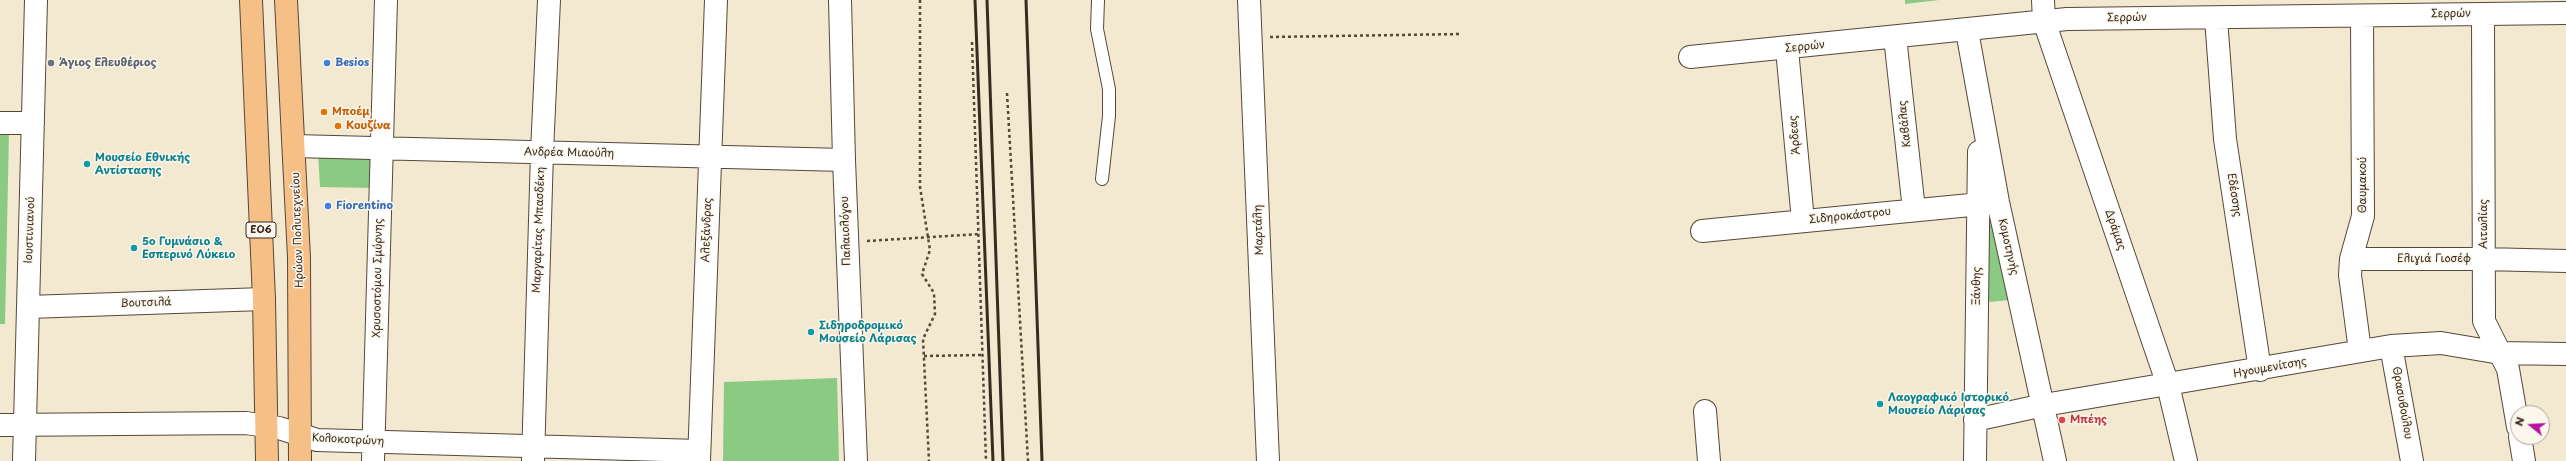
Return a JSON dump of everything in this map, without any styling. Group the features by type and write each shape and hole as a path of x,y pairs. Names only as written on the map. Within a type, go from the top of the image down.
{"main road":[{"name":"ΕΟ6","path":"251,0 264,299 267,461"},
{"name":"Ηρώων Πολυτεχνείου","path":"286,0 300,298 300,461"}],"street":[{"name":"Ιουστινιανού","path":"24,461 36,0"},
{"name":"Χρυσοστόμου Σμύρνης","path":"374,451 386,0"},
{"name":"Μαργαρίτας Μπασδέκη","path":"533,454 542,152 549,0"},
{"name":"Αλεξάνδρας","path":"699,456 716,0"},
{"name":"Παλαιολόγου","path":"840,0 844,160 856,461"},
{"name":"Μαρτάλη","path":"1249,0 1268,461"},
{"name":"Σερρών","path":"1690,57 1967,31 2043,11 2137,8 2216,18 2362,16 2437,7 2483,14 2566,13"},
{"name":"Δράμας","path":"2043,11 2168,385 2186,461"},
{"name":"Αιτωλίας","path":"2483,14 2484,321 2500,352 2510,378 2514,405"},
{"name":"Θαυμακού","path":"2360,351 2350,275 2351,260 2363,216 2362,16"},
{"name":"Εδέσσης","path":"2216,18 2225,139 2260,370"},
{"name":"Κομοτηνής","path":"1967,31 1980,111 1988,203 2044,405 2055,461"},
{"name":"Καβάλας","path":"1895,37 1914,210"},
{"name":"Άρδεας","path":"1787,49 1803,221"},
{"path":"0,123 33,123"},
{"name":"Ανδρέα Μιαούλη","path":"294,146 844,160"},
{"name":"Σιδηροκάστρου","path":"1702,231 1988,203"},
{"name":"Ξάνθης","path":"1975,461 1975,420 1988,203"},
{"name":"Ελιγιά Γιοσέφ","path":"2351,260 2484,259 2566,261"},
{"name":"Βουτσιλά","path":"28,307 264,299"},
{"name":"Ηγουμενίτσης","path":"1975,420 2044,405 2260,370 2391,346 2441,343 2500,352 2566,354"},
{"name":"Θρασυβούλου","path":"2391,346 2412,461"},
{"path":"1705,411 1709,461"},
{"name":"Κολοκοτρώνη","path":"0,425 246,423 267,425 316,440 374,451 699,456"},
{"path":"2521,445 2524,461"}],"lane":[{"path":"1098,0 1098,29 1108,89 1109,122 1102,179"}],"path":[{"path":"920,0 920,187 928,237 929,258 922,274 934,293 935,314 923,339 929,461"},
{"path":"1250,37 1462,34"},
{"path":"972,42 980,234 986,461"},
{"path":"1007,93 1028,461"},
{"path":"847,242 980,234"},
{"path":"924,356 982,355"}],"green space":[{"path":"1905,0 1939,0 1905,4"},
{"path":"0,132 9,132 5,324 0,324"},
{"path":"318,153 372,153 373,188 320,187"},
{"path":"1989,216 1994,217 2009,300 1990,302 1986,299"},
{"path":"837,378 839,461 723,461 724,382"}],"railway":[{"path":"975,0 993,461"},
{"path":"987,0 1003,461"},
{"path":"1026,0 1042,461"}],"place":[{"name":"Άγιος Ελευθέριος","path":"51,63"},
{"name":"Besios","path":"327,63"},
{"name":"Μποέμ","path":"324,112"},
{"name":"Κουζίνα","path":"338,126"},
{"name":"Μουσείο Εθνικής Αντίστασης","path":"87,164"},
{"name":"Fiorentino","path":"328,206"},
{"name":"5ο Γυμνάσιο & Εσπερινό Λύκειο","path":"134,248"},
{"name":"Σιδηροδρομικό Μουσείο Λάρισας","path":"811,332"},
{"name":"Λαογραφικό Ιστορικό Μουσείο Λάρισας","path":"1880,404"},
{"name":"Μπέης","path":"2062,420"}]}
